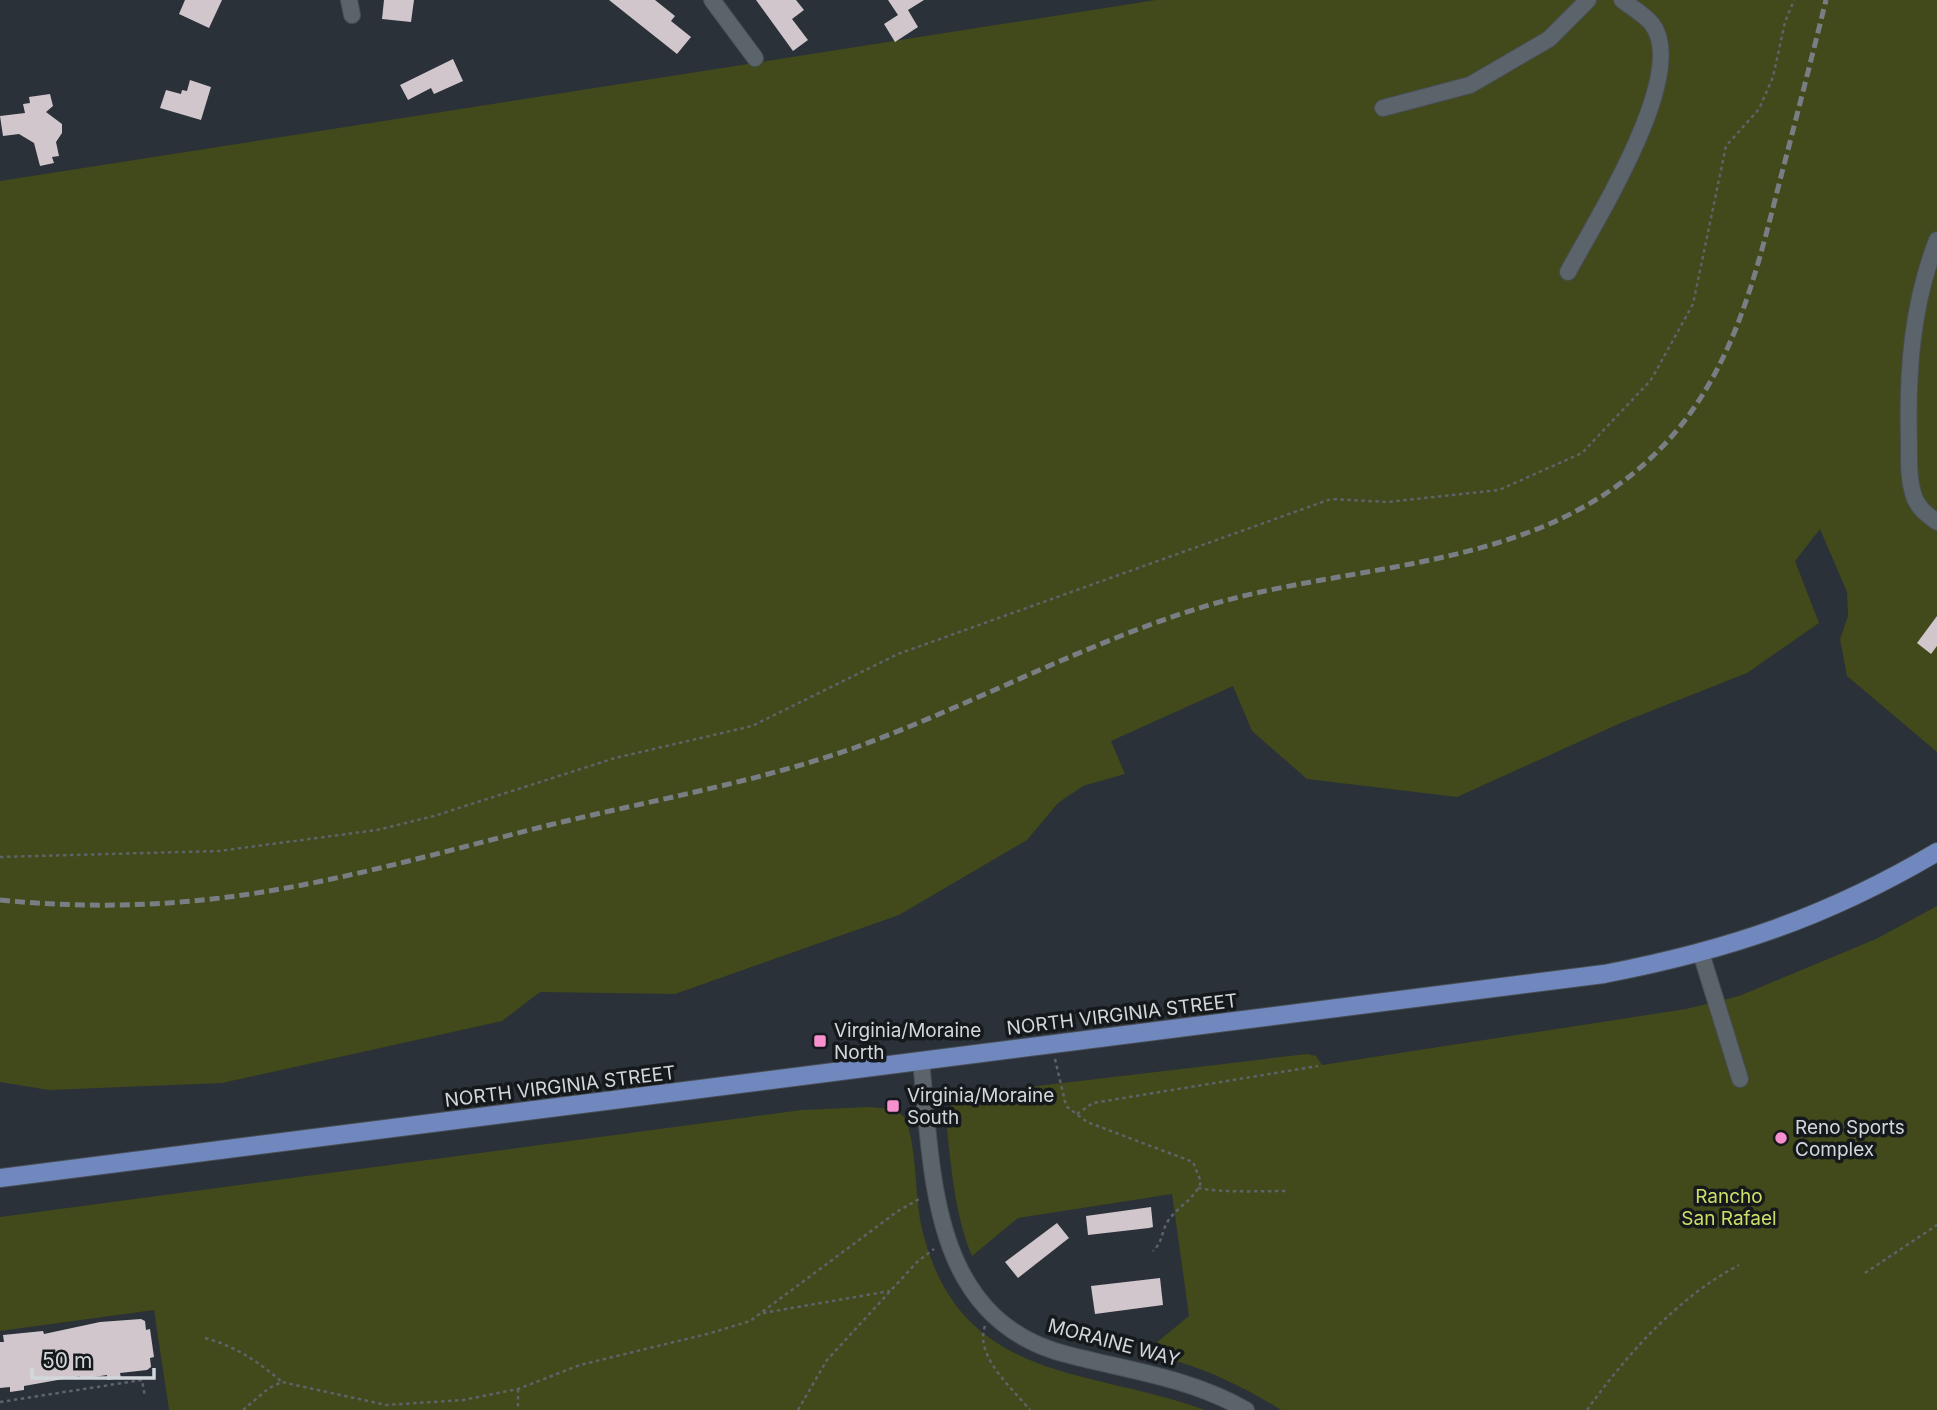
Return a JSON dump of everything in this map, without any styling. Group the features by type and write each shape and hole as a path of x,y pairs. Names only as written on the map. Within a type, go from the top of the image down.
{"main road":[{"name":"NORTH VIRGINIA STREET","path":"0,1178 1552,982 1701,953 1765,935 1849,901 1937,852"}],"street":[{"path":"712,0 755,58"},
{"path":"1383,108 1469,85 1549,39 1588,0"},
{"path":"1568,272 1652,111 1663,63 1653,25 1622,0"},
{"path":"1937,240 1915,316 1908,382 1911,488 1922,512 1937,522"},
{"path":"1701,953 1740,1079"},
{"name":"MORAINE WAY","path":"921,1061 936,1188 947,1243 962,1278 994,1316 1045,1348 1203,1387 1246,1410"}],"path":[{"path":"0,857 219,851 377,831 434,816 615,758 751,726 898,654 1331,499 1388,502 1499,491 1582,453 1651,380 1693,304 1726,146 1759,109 1773,77 1785,22 1794,0"},
{"path":"1053,1044 1060,1092 1066,1106 1087,1122 1193,1162 1201,1182 1195,1197 1180,1206 1166,1225 1162,1243 1153,1251"},
{"path":"1077,1114 1093,1103 1318,1066"},
{"path":"205,1338 222,1342 258,1362 282,1382 386,1405 463,1400 517,1389 580,1365 711,1334 750,1321 898,1211 936,1188"},
{"path":"1198,1188 1219,1192 1241,1189 1286,1191"},
{"path":"1865,1273 1937,1225"},
{"path":"798,1410 827,1360 924,1256 947,1243"},
{"path":"1587,1410 1613,1374 1680,1306 1716,1277 1739,1265"},
{"path":"759,1314 890,1291"},
{"path":"994,1316 983,1329 984,1345 989,1359 1030,1410"},
{"path":"0,1402 142,1380 145,1397"},
{"path":"243,1410 269,1388 282,1382"},
{"path":"517,1389 518,1410"}],"green space":[{"path":"1156,0 1937,0 1937,752 1847,676 1840,639 1848,616 1847,592 1820,529 1795,561 1819,623 1747,673 1623,722 1457,797 1307,779 1252,731 1233,686 1111,741 1125,774 1083,786 1058,803 1027,840 899,915 675,994 540,992 502,1021 222,1083 49,1090 0,1082 0,181"},
{"name":"Rancho San Rafael","path":"1937,906 1937,1410 1281,1410 1216,1375 1145,1352 1189,1316 1172,1194 1018,1218 972,1256 966,1239 954,1185 945,1112 960,1095 1307,1054 1316,1056 1322,1065 1686,1009 1739,996 1876,939"},
{"path":"868,1107 895,1109 906,1119 913,1149 925,1240 944,1287 970,1321 1001,1346 1037,1363 1205,1410 169,1410 154,1310 0,1331 0,1217 802,1110"}],"building":[{"path":"185,0 222,0 209,28 179,14"},
{"path":"384,0 414,0 411,22 382,19"},
{"path":"609,0 655,0 675,16 671,21 691,37 677,54"},
{"path":"756,0 796,0 804,10 792,19 808,40 793,51"},
{"path":"888,0 924,0 908,10 918,27 895,42 884,24 898,15"},
{"path":"453,59 463,81 434,94 431,88 408,100 400,85"},
{"path":"190,80 211,87 201,120 160,108 166,90 181,94 182,90 187,91"},
{"path":"50,94 53,106 46,112 62,124 62,133 56,142 59,156 52,157 54,163 40,166 34,143 19,134 3,136 0,116 25,113 23,104 30,103 29,97"},
{"path":"1937,616 1937,646 1931,654 1917,643"},
{"path":"1151,1207 1153,1227 1088,1235 1086,1216"},
{"path":"1057,1223 1069,1238 1018,1278 1005,1262"},
{"path":"1160,1278 1163,1305 1095,1314 1091,1286"},
{"path":"145,1321 146,1330 150,1329 154,1357 150,1358 151,1367 147,1370 120,1373 121,1378 107,1380 107,1375 80,1379 80,1376 24,1386 24,1390 10,1392 10,1387 0,1388 0,1342 4,1342 3,1335 43,1331 44,1334 100,1322"}],"railway":[{"path":"0,900 132,905 185,902 256,893 388,866 562,822 746,780 854,748 940,714 1110,640 1196,609 1255,593 1437,558 1496,543 1553,522 1606,493 1655,454 1681,426 1721,363 1736,329 1760,258 1826,0"}],"place":[{"name":"Virginia/Moraine North","path":"820,1041"},
{"name":"Virginia/Moraine South","path":"893,1106"},
{"name":"Reno Sports Complex","path":"1781,1138"}]}
